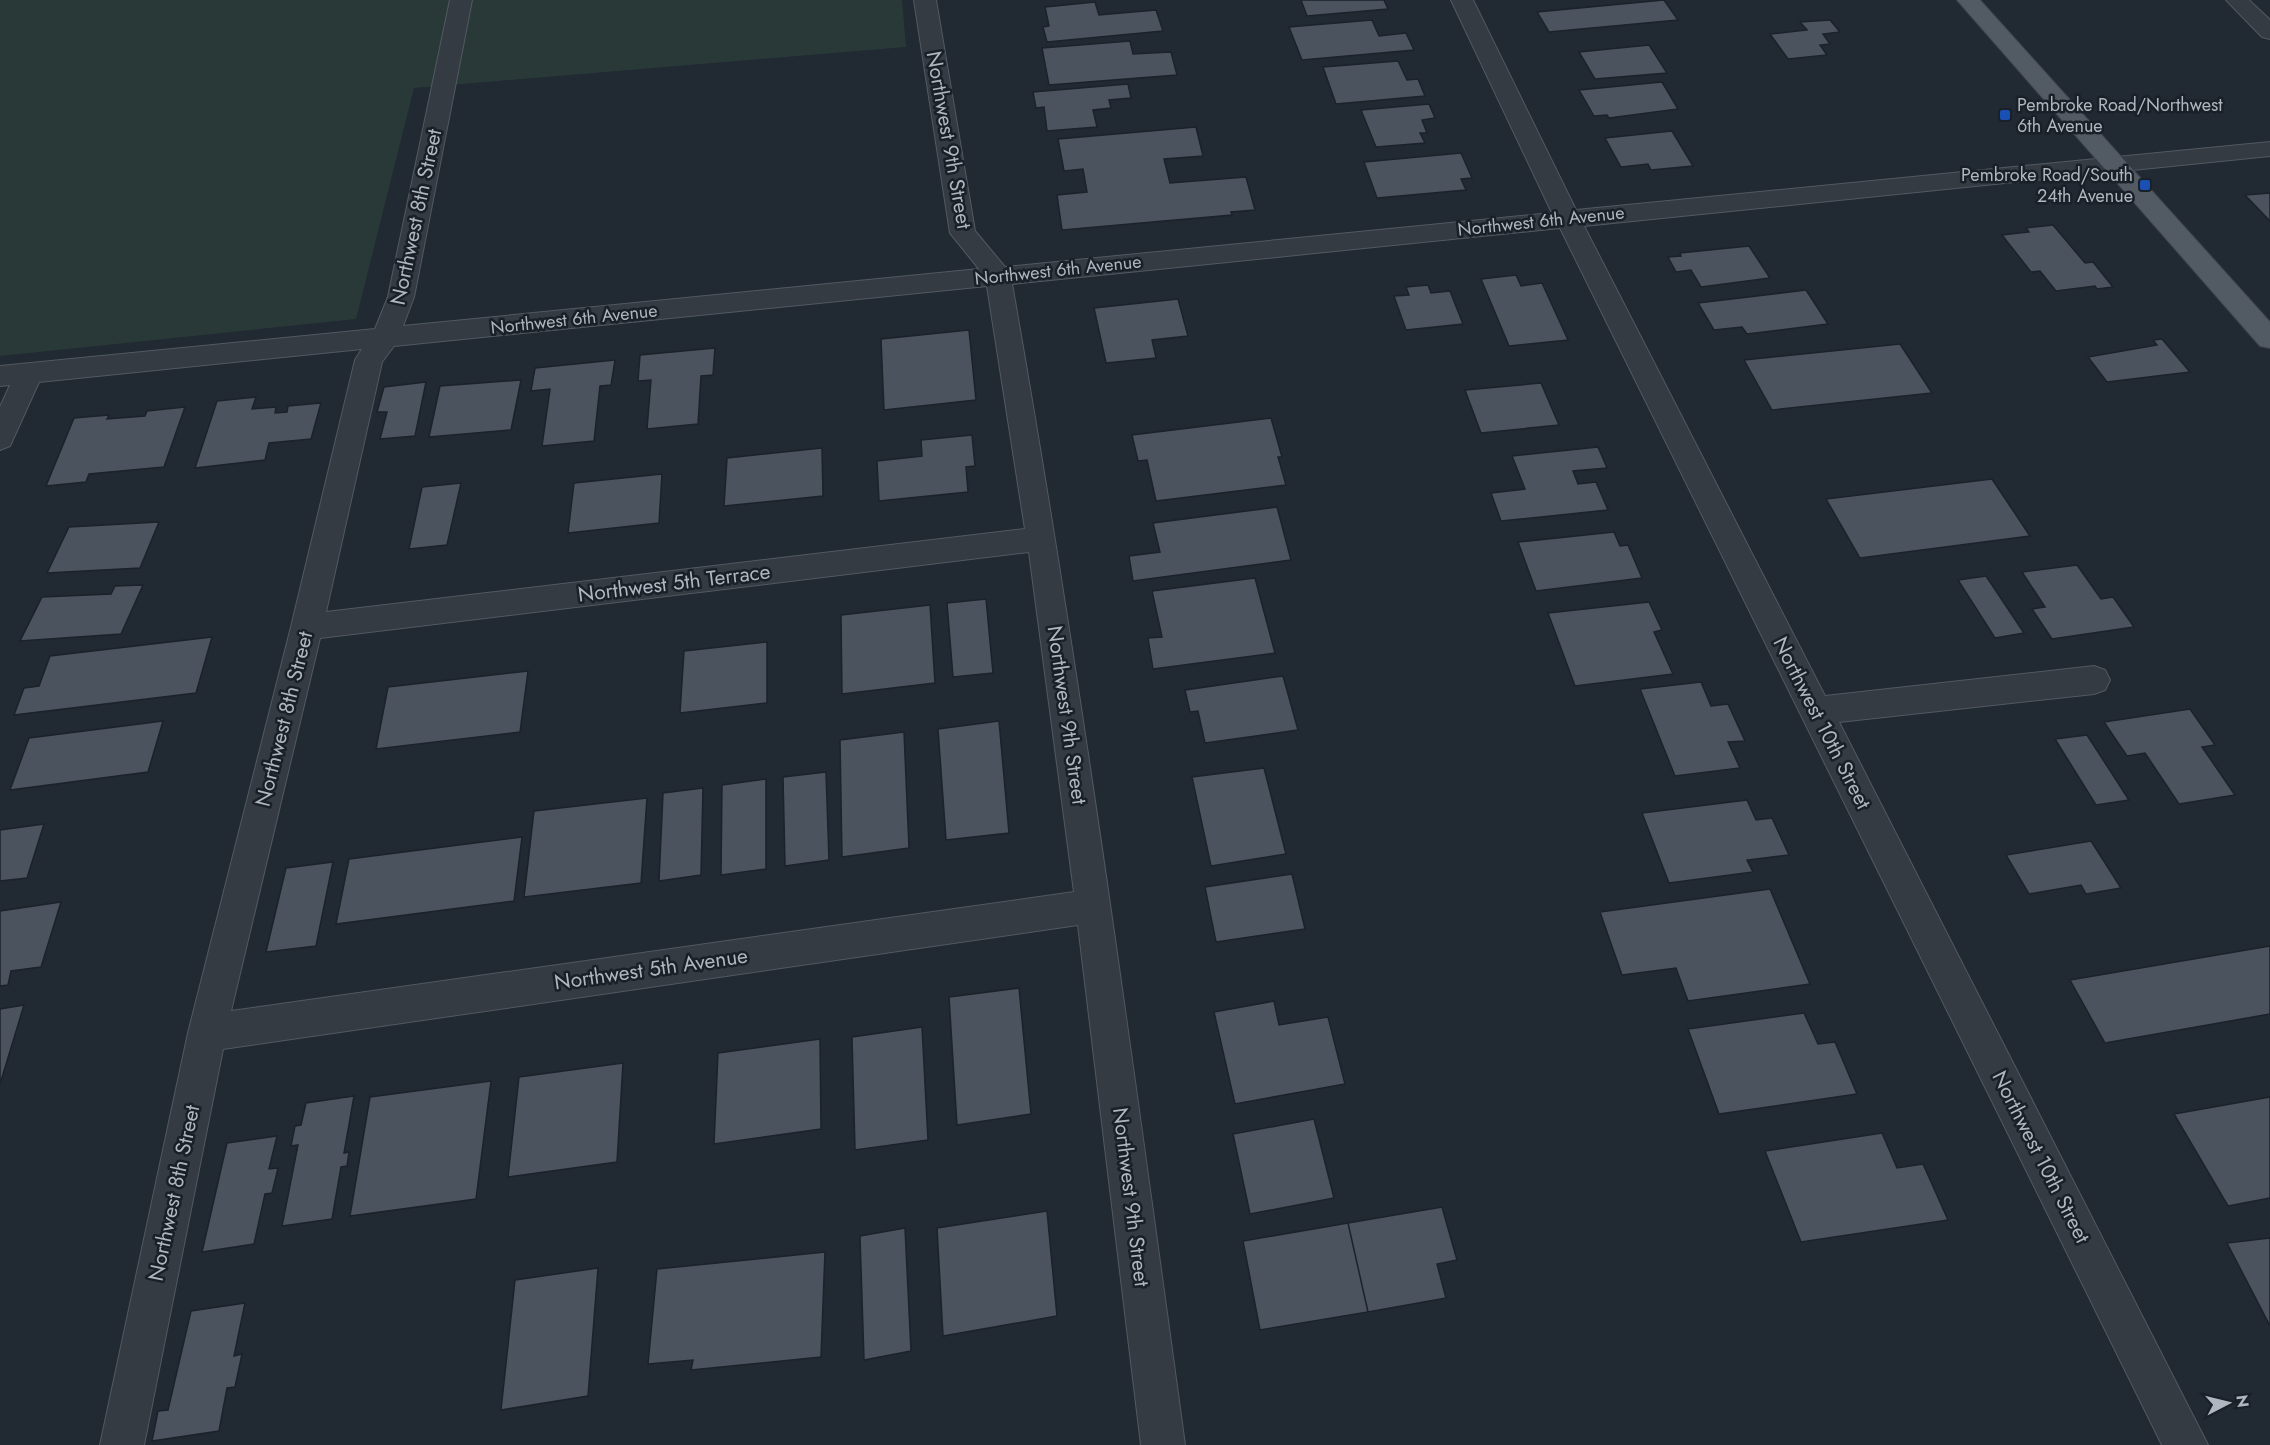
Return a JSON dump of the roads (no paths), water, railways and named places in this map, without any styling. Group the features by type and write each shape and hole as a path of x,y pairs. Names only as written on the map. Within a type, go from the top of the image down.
{"main road":[{"path":"1968,0 2267,333"}],"street":[{"name":"Northwest 8th Street","path":"122,1445 207,1033 307,627 369,360 386,339 401,297 461,0"},
{"name":"Northwest 9th Street","path":"925,0 963,233 998,276 1042,539 1094,906 1156,1444"},
{"name":"Northwest 10th Street","path":"1462,0 1567,218 2186,1445"},
{"path":"2237,0 2270,32"},
{"name":"Northwest 6th Avenue","path":"0,376 2115,164 2266,154"},
{"path":"0,439 28,373"},
{"name":"Northwest 5th Terrace","path":"307,627 1042,539"},
{"path":"1816,711 2094,680"},
{"name":"Northwest 5th Avenue","path":"207,1033 1094,906"}],"place":[{"name":"Pembroke Road/Northwest 6th Avenue","path":"2005,115"},
{"name":"Pembroke Road/South 24th Avenue","path":"2145,185"}]}
